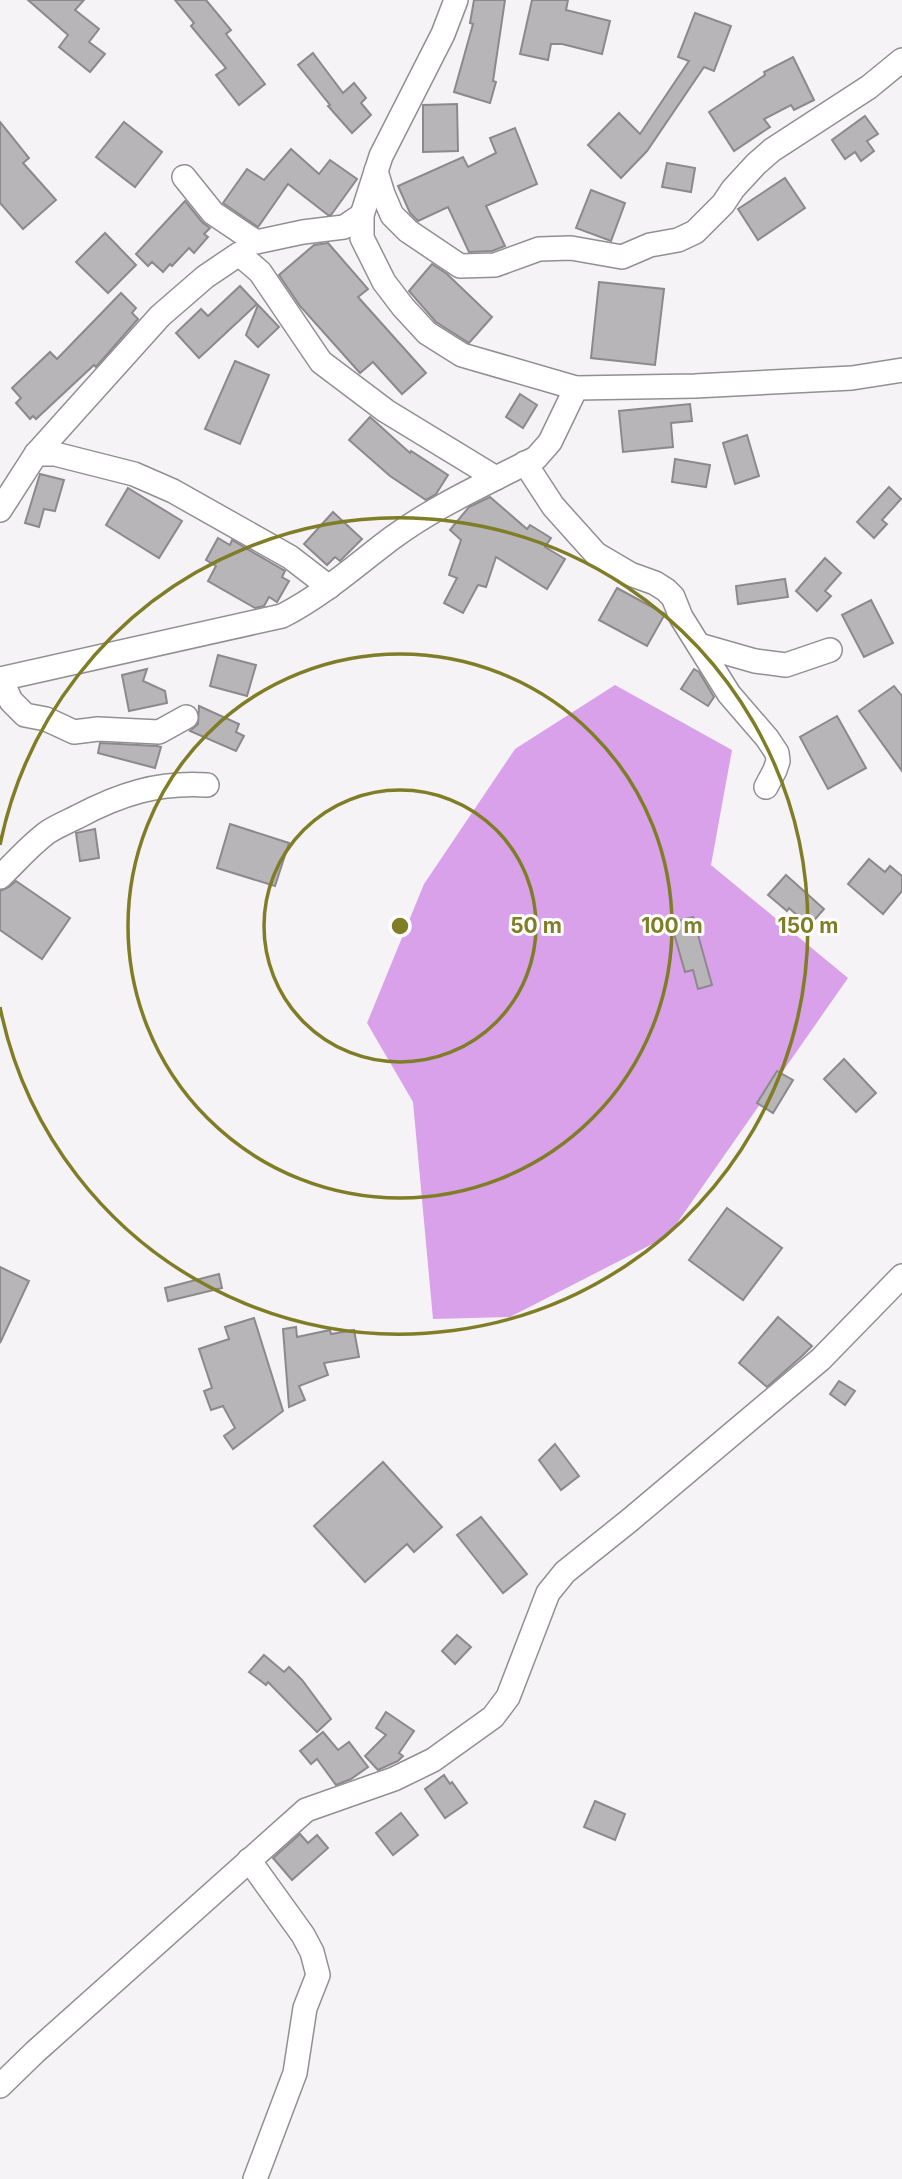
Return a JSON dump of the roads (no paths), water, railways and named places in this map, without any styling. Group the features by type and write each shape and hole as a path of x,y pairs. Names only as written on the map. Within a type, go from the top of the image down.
{"street":[{"path":"456,0 443,34 381,156 362,215 362,238 375,266 403,307 427,332 462,355 576,388 695,386 852,378 902,370"},
{"path":"376,171 392,215 408,231 460,267 495,265 539,249 571,248 622,257 650,245 678,240 695,232 772,150 869,86 902,60"},
{"path":"184,177 214,213 256,242 344,227 362,215"},
{"path":"0,510 36,454 160,316 205,277 239,254 260,272 321,362 386,411 496,478"},
{"path":"186,717 159,732 98,729 74,732 46,719 25,715 11,701 0,679 282,616 309,602 394,537 440,506 536,458 550,442 576,388"},
{"path":"36,454 55,454 134,474 173,491 289,557 329,587"},
{"path":"525,463 553,506 596,554 630,574 666,590 673,597 681,617 729,694 777,753 778,761 766,787"},
{"path":"699,645 755,661 786,665 830,650"},
{"path":"0,877 26,850 50,831 105,802 138,790 184,783 207,785"},
{"path":"0,2087 35,2052 306,1810 394,1779 433,1760 493,1717 508,1698 548,1593 565,1572 821,1359 902,1276"},
{"path":"250,1860 303,1936 312,1952 317,1975 304,2008 295,2073 255,2179"}]}
